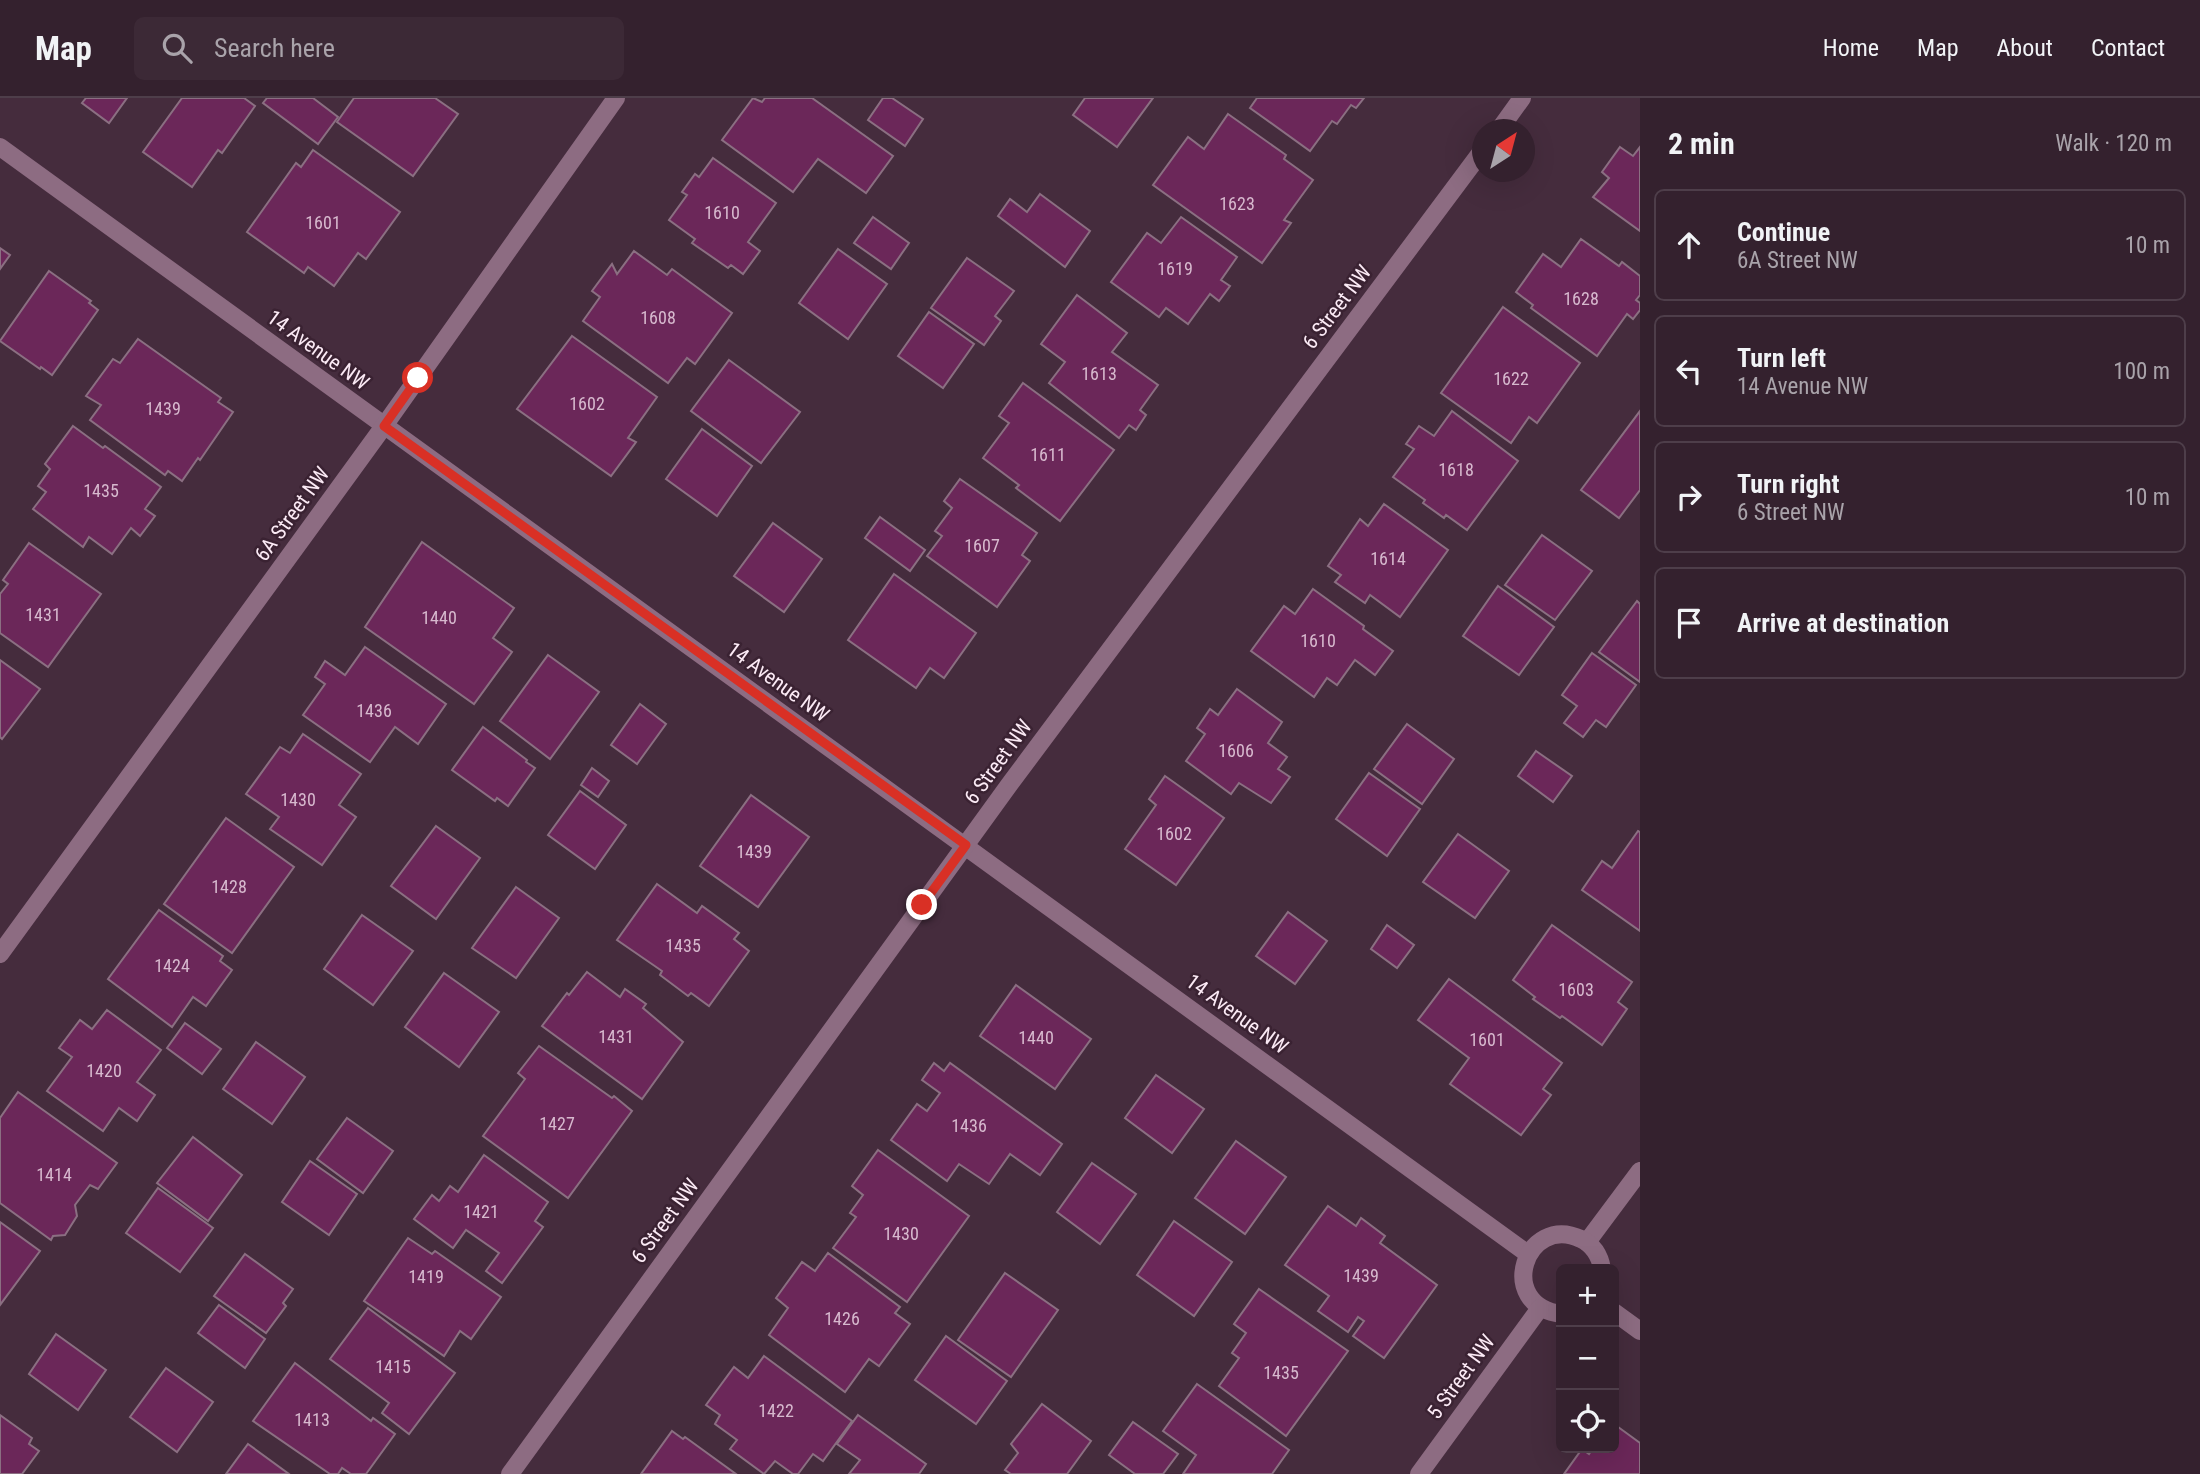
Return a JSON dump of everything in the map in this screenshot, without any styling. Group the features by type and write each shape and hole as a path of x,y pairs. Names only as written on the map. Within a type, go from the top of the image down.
{"street":[{"name":"6A Street NW","path":"0,954 384,426 616,98"},
{"path":"1507,119 1522,98"},
{"name":"14 Avenue NW","path":"0,146 1528,1254"},
{"name":"6 Street NW","path":"510,1474 966,845 1472,164"},
{"path":"1587,1242 1640,1171"},
{"path":"1556,1313 1539,1308 1525,1289 1523,1277 1528,1254 1537,1244 1562,1234 1587,1242 1596,1252 1600,1264"},
{"name":"5 Street NW","path":"1419,1474 1539,1308"},
{"path":"1619,1316 1640,1331"}],"building":[{"path":"86,98 127,98 109,123 82,103"},
{"path":"182,98 244,98 255,106 222,153 218,150 192,187 143,152"},
{"path":"267,98 313,98 338,117 318,144 263,103"},
{"path":"354,98 435,98 458,114 413,176 337,122"},
{"path":"753,98 762,102 765,98 812,98 893,156 866,193 818,159 793,192 722,140"},
{"path":"883,98 892,98 923,119 905,146 868,120"},
{"path":"1085,98 1153,98 1117,147 1073,115"},
{"path":"1257,98 1364,98 1356,108 1351,105 1337,124 1332,121 1310,151 1250,108"},
{"path":"1228,114 1286,155 1284,159 1313,180 1284,220 1291,223 1262,263 1153,185 1188,137 1204,149"},
{"path":"1620,147 1633,156 1640,147 1640,231 1593,197 1609,178 1602,172"},
{"path":"313,150 400,212 366,259 358,253 334,286 308,267 304,273 247,232 296,163 301,167"},
{"path":"713,158 776,203 748,242 760,251 743,274 731,265 728,268 692,243 695,239 669,220 687,195 682,192 695,174 699,177"},
{"path":"1040,194 1090,231 1065,267 998,216 1010,199 1027,212"},
{"path":"873,217 909,243 891,269 854,243"},
{"path":"1181,217 1237,257 1221,280 1230,286 1219,301 1210,294 1188,324 1166,308 1159,317 1111,282 1147,233 1161,243"},
{"path":"1581,239 1619,266 1622,262 1640,276 1640,295 1636,300 1640,303 1640,310 1633,319 1627,314 1597,356 1531,308 1533,305 1516,292 1543,254 1561,267"},
{"path":"0,248 10,255 0,269"},
{"path":"838,249 887,284 848,339 799,303"},
{"path":"634,251 667,275 672,269 732,313 695,364 687,358 668,383 583,321 600,297 592,291 612,264 617,274"},
{"path":"967,258 1014,291 995,316 1001,321 984,345 931,308"},
{"path":"49,271 91,301 89,303 98,310 52,375 0,341"},
{"path":"1077,295 1127,333 1112,352 1158,385 1140,410 1146,415 1136,430 1129,425 1119,438 1049,383 1065,362 1041,344"},
{"path":"1503,307 1580,363 1537,423 1529,417 1511,443 1441,393"},
{"path":"929,312 974,344 943,388 898,356"},
{"path":"572,336 657,397 628,438 636,442 611,476 517,409"},
{"path":"138,339 221,398 218,402 233,412 182,481 168,471 165,475 90,420 101,405 86,396 113,359 120,363"},
{"path":"729,360 800,412 761,463 691,411"},
{"path":"1023,383 1114,450 1060,521 1016,488 1019,485 983,458 1009,423 999,416"},
{"path":"1452,411 1518,461 1467,530 1423,503 1425,500 1393,477 1414,449 1406,444 1419,426 1434,436"},
{"path":"1640,411 1640,490 1619,518 1581,490"},
{"path":"73,426 161,487 145,509 155,516 140,536 131,528 112,554 89,537 83,547 33,509 46,492 38,486 50,469 45,464"},
{"path":"702,429 752,466 717,516 666,479"},
{"path":"960,479 1037,533 1022,555 1030,561 997,607 927,556 942,536 935,531 952,508 944,501"},
{"path":"1384,504 1448,550 1400,617 1370,595 1365,603 1335,582 1341,575 1328,566 1360,519 1368,526"},
{"path":"880,517 925,550 910,571 865,538"},
{"path":"773,523 822,559 784,612 734,576"},
{"path":"1542,535 1592,571 1555,620 1505,585"},
{"path":"422,542 514,608 493,638 512,652 474,704 365,627"},
{"path":"29,543 101,594 48,667 0,633 0,594 8,584 3,580"},
{"path":"894,574 976,633 944,678 930,668 916,688 848,640"},
{"path":"1498,586 1554,627 1519,675 1463,636"},
{"path":"1313,589 1393,651 1375,675 1355,660 1337,685 1327,678 1314,697 1251,651 1284,606 1295,614"},
{"path":"1637,601 1640,604 1640,682 1599,652"},
{"path":"365,647 446,704 418,744 395,727 370,762 303,715 325,684 315,677 325,661 345,675"},
{"path":"1592,653 1636,685 1606,727 1596,720 1583,737 1564,723 1577,706 1562,695"},
{"path":"548,655 599,692 550,759 500,721"},
{"path":"0,660 40,689 2,739 0,737"},
{"path":"1237,689 1282,722 1268,743 1287,757 1278,769 1290,777 1271,803 1239,783 1231,794 1186,761 1205,734 1197,728 1210,709 1218,715"},
{"path":"640,704 666,724 637,764 611,745"},
{"path":"1407,724 1454,759 1422,804 1374,769"},
{"path":"483,727 535,768 508,806 497,798 495,801 452,770"},
{"path":"303,734 361,774 339,805 356,817 322,865 270,829 279,817 246,794 280,747 290,753"},
{"path":"1536,751 1572,776 1553,802 1518,776"},
{"path":"592,768 609,781 598,797 581,785"},
{"path":"1369,773 1420,809 1387,856 1336,819"},
{"path":"1165,776 1224,818 1176,885 1125,849 1156,805 1149,799"},
{"path":"580,791 626,825 595,869 548,835"},
{"path":"751,795 809,837 758,907 700,866"},
{"path":"226,818 294,867 232,953 164,904"},
{"path":"436,826 480,858 436,919 391,886"},
{"path":"1638,831 1640,931 1582,890 1602,861 1612,868"},
{"path":"1458,834 1509,871 1475,918 1423,882"},
{"path":"657,884 697,913 702,906 739,933 734,939 749,951 709,1006 691,993 688,996 660,975 662,971 617,940"},
{"path":"516,887 559,918 516,978 472,948"},
{"path":"159,910 223,956 220,961 232,970 206,1006 193,997 172,1027 108,979"},
{"path":"1288,912 1327,941 1295,984 1256,956"},
{"path":"362,915 413,951 373,1005 324,969"},
{"path":"1387,925 1414,945 1397,968 1371,949"},
{"path":"1552,925 1632,982 1618,1002 1627,1009 1602,1045 1533,999 1535,997 1513,980"},
{"path":"587,972 620,997 625,989 646,1004 643,1008 683,1042 642,1099 542,1026"},
{"path":"444,973 499,1012 459,1067 405,1027"},
{"path":"1449,979 1562,1063 1543,1089 1551,1095 1521,1135 1450,1084 1469,1058 1418,1020"},
{"path":"1016,985 1091,1039 1055,1089 980,1036"},
{"path":"107,1010 161,1050 137,1082 155,1095 137,1121 119,1108 103,1131 47,1091 72,1057 59,1048 80,1020 92,1029"},
{"path":"185,1023 221,1049 202,1074 167,1048"},
{"path":"256,1042 305,1077 272,1124 223,1089"},
{"path":"539,1046 632,1111 568,1198 483,1136 525,1079 518,1073"},
{"path":"934,1063 944,1071 950,1063 1062,1144 1040,1175 1010,1154 989,1184 959,1164 947,1181 891,1140 917,1104 927,1111 940,1093 922,1080"},
{"path":"1156,1075 1204,1109 1172,1153 1125,1118"},
{"path":"18,1092 117,1163 98,1189 90,1185 75,1205 77,1216 65,1235 53,1236 51,1240 0,1203 0,1118"},
{"path":"347,1118 393,1151 363,1193 317,1159"},
{"path":"193,1137 242,1175 208,1221 157,1183"},
{"path":"1236,1141 1286,1177 1245,1234 1195,1198"},
{"path":"878,1150 969,1216 907,1302 833,1248 856,1217 850,1213 863,1195 852,1186"},
{"path":"484,1155 548,1202 535,1221 543,1227 502,1283 486,1271 499,1253 466,1230 453,1248 414,1219 432,1195 439,1201 450,1186 458,1192"},
{"path":"310,1161 357,1194 329,1235 282,1202"},
{"path":"1092,1163 1136,1194 1100,1244 1057,1212"},
{"path":"158,1188 213,1228 180,1272 126,1233"},
{"path":"1328,1206 1356,1226 1361,1218 1385,1236 1380,1243 1437,1285 1384,1358 1353,1336 1364,1321 1358,1317 1348,1332 1318,1311 1329,1296 1285,1265"},
{"path":"1174,1221 1232,1262 1194,1316 1137,1275"},
{"path":"0,1222 40,1251 0,1305"},
{"path":"408,1238 432,1254 435,1251 501,1297 471,1339 460,1331 444,1356 364,1301"},
{"path":"828,1253 900,1307 895,1313 910,1324 879,1366 869,1359 845,1392 769,1335 788,1308 776,1298 802,1262 815,1271"},
{"path":"245,1254 293,1289 283,1303 286,1306 266,1333 214,1296"},
{"path":"1005,1273 1058,1310 1011,1377 958,1340"},
{"path":"1259,1289 1348,1351 1286,1436 1219,1386 1239,1358 1232,1353 1246,1333 1234,1324"},
{"path":"219,1305 265,1339 245,1368 198,1333"},
{"path":"368,1308 455,1373 409,1434 382,1413 389,1403 330,1359"},
{"path":"56,1334 106,1370 78,1410 29,1374"},
{"path":"946,1336 1007,1381 976,1424 915,1380"},
{"path":"764,1356 852,1421 823,1461 813,1454 798,1474 793,1474 775,1461 764,1474 730,1449 737,1440 715,1424 720,1415 706,1405 734,1367 748,1378"},
{"path":"295,1363 371,1421 373,1418 395,1434 366,1474 351,1474 342,1468 338,1474 330,1474 253,1421"},
{"path":"166,1368 213,1402 177,1452 130,1417"},
{"path":"1197,1384 1289,1450 1272,1474 1183,1474 1196,1455 1163,1431"},
{"path":"1042,1404 1091,1441 1067,1474 1011,1474 1005,1470 1018,1453 1011,1444"},
{"path":"0,1415 32,1438 29,1444 39,1451 22,1474 0,1474"},
{"path":"858,1415 926,1464 919,1474 849,1474 860,1460 837,1444"},
{"path":"1133,1422 1178,1454 1163,1474 1135,1474 1109,1455"},
{"path":"1619,1428 1640,1443 1640,1474 1564,1474 1579,1453 1619,1453"},
{"path":"672,1431 683,1439 685,1437 736,1474 641,1474"},
{"path":"248,1444 289,1474 226,1474"}],"route":[{"path":"418,378 384,426 966,845 922,905"}]}
